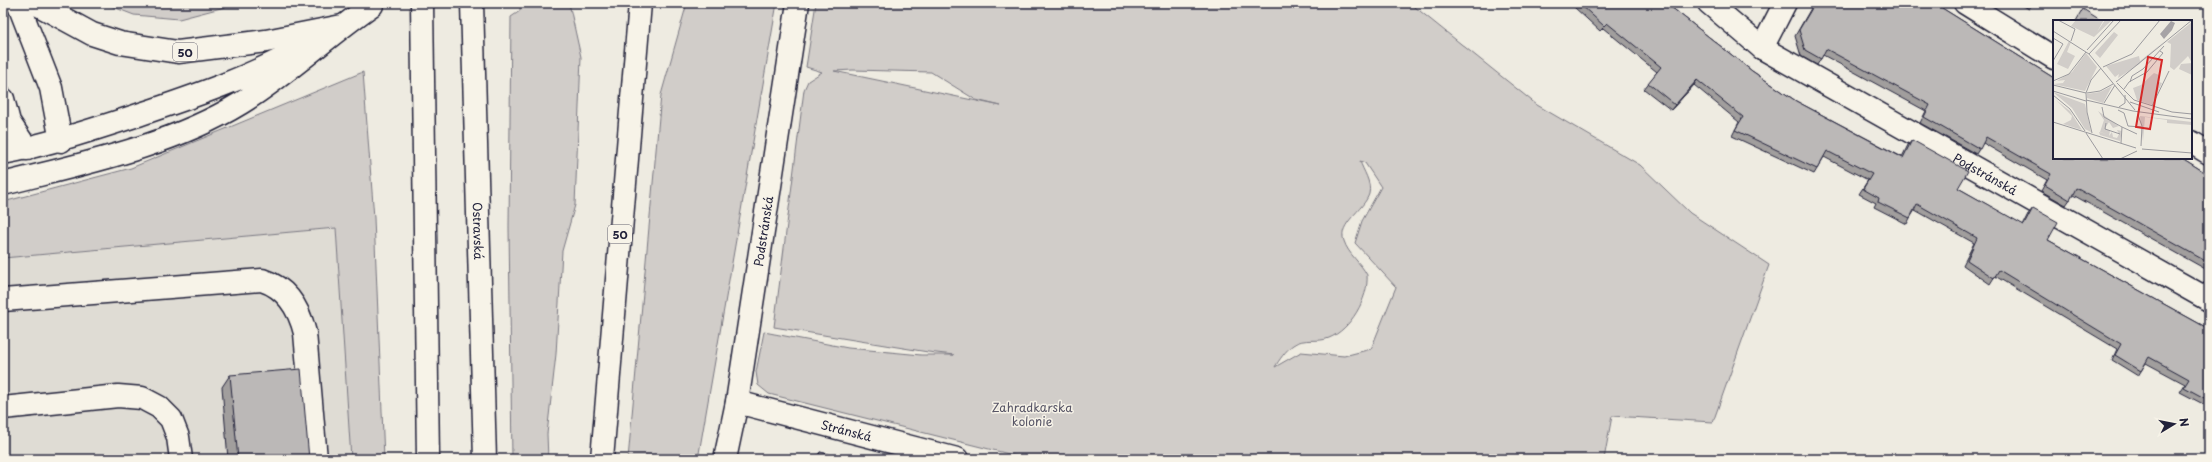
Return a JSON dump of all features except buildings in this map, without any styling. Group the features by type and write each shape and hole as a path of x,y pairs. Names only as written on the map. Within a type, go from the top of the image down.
{"main road":[{"path":"18,3 51,88 61,141"},
{"name":"50","path":"35,3 92,34 120,43 178,52 259,42 342,26"},
{"path":"409,3 422,85"},
{"path":"422,3 428,459"},
{"name":"Ostravská","path":"472,3 472,46 485,459"},
{"name":"Podstránská","path":"725,459 737,402 798,3"},
{"name":"Podstránská","path":"1710,3 1762,48 2209,300"},
{"path":"1762,48 1785,3"},
{"path":"1965,3 2053,57"},
{"path":"3,184 135,148 204,124 241,103 278,78 342,26 372,5"},
{"name":"50","path":"602,459 638,5"},
{"path":"3,154 61,141 204,92 297,51 342,26"},
{"path":"3,99 9,122 27,149"},
{"path":"2192,143 2209,153"},
{"path":"3,300 262,280 272,283 281,289 293,302 301,316 306,333 316,459"},
{"path":"3,408 118,396 142,398 159,407 171,419 178,437 182,459"},
{"name":"Stránská","path":"737,402 957,459"}],"shaded area":[{"path":"336,228 351,459 3,459 3,258"}],"green space":[{"path":"103,3 240,3 179,19 134,15"},
{"path":"520,3 569,3 581,57 575,205 562,251 556,354 547,434 548,459 512,459 509,227 511,17 520,11"},
{"path":"687,3 777,3 698,459 628,459 661,95"},
{"name":"Zahradkarska kolonie","path":"816,3 1410,3 1537,105 1640,165 1690,213 1769,265 1713,422 1612,416 1604,459 1029,459 769,394 758,385 756,372 764,332 848,348 921,355 954,355 774,327 804,90 808,81 822,72 806,67","holes":["834,71 931,72 976,100 1001,106","1360,161 1365,163 1381,187 1362,221 1355,243 1396,287 1371,349 1344,356 1301,352 1275,367 1285,352 1293,345 1302,341 1325,339 1337,334 1351,321 1361,303 1367,284 1367,275 1348,250 1343,235 1344,229 1362,206 1370,190"]},
{"path":"363,72 374,218 384,459 351,459 336,228 3,258 3,202 131,168"}]}
